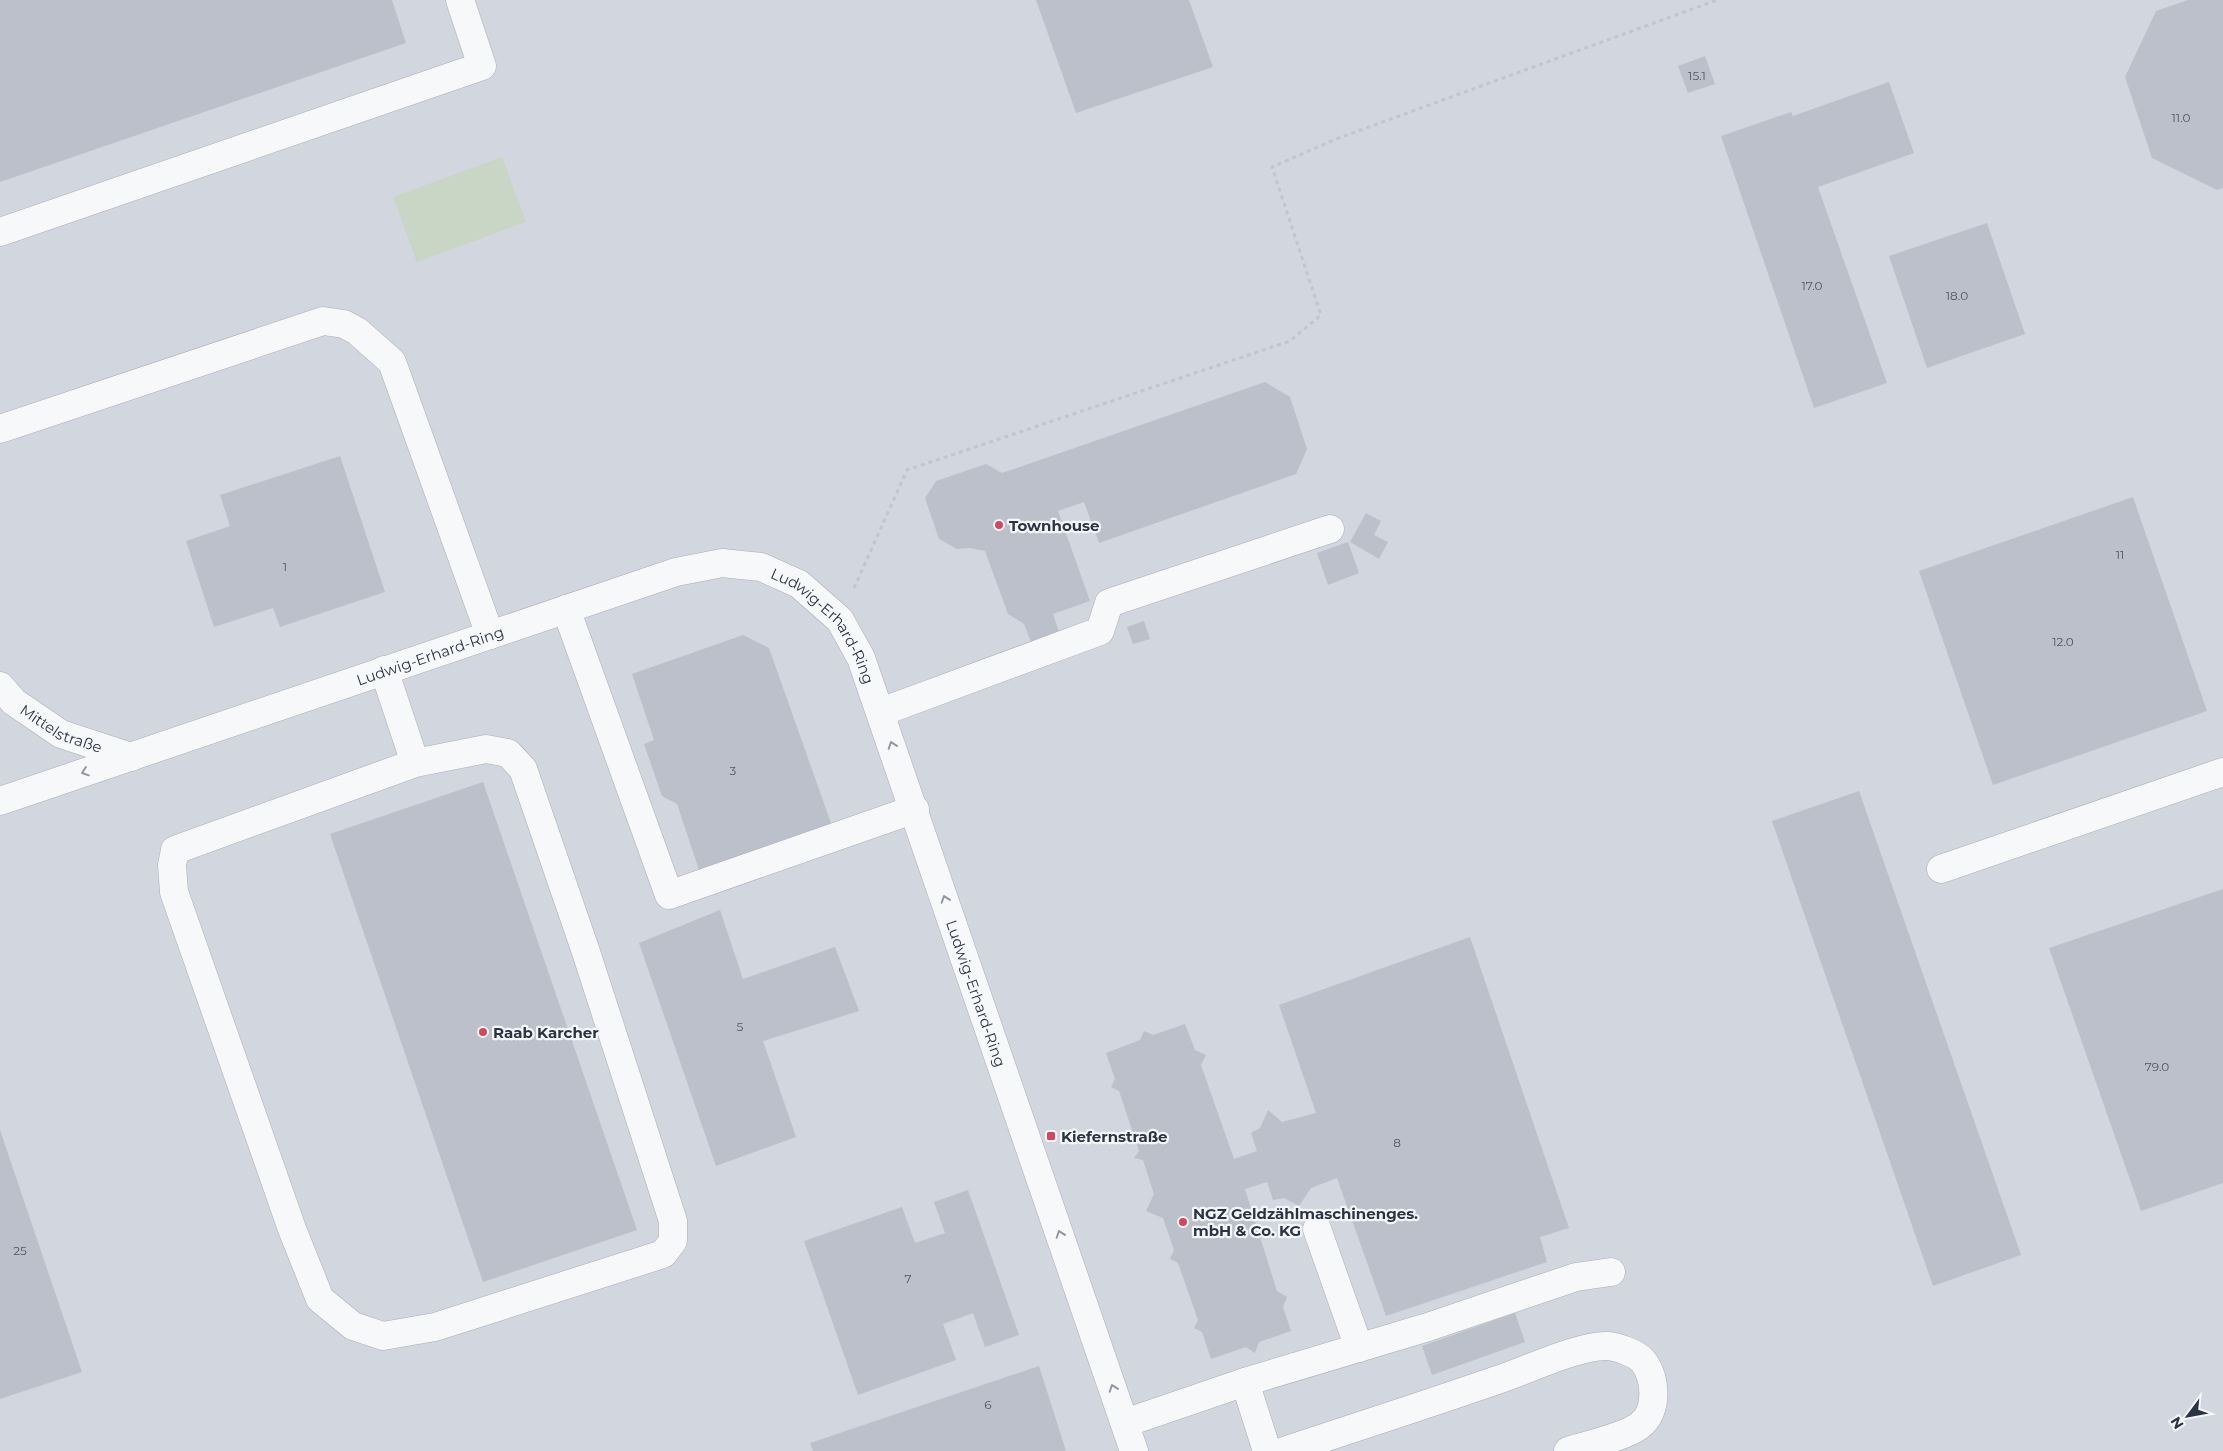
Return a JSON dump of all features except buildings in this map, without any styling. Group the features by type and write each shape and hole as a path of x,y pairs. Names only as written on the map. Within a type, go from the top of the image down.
{"street":[{"path":"0,232 482,66 460,0"},
{"path":"0,429 323,321 344,324 357,331 392,362 490,635"},
{"path":"881,712 1100,631 1109,603 1330,529"},
{"name":"Ludwig-Erhard-Ring","path":"0,801 676,572 722,563 761,567 799,584 840,620 861,658 1134,1451"},
{"path":"566,609 669,895 914,809"},
{"path":"384,670 414,763"},
{"name":"Mittelstraße","path":"0,686 14,702 60,734 131,757"},
{"path":"486,749 508,753 523,769 586,952 673,1222 672,1241 662,1254 436,1327 383,1336 353,1326 320,1299 292,1229 174,892 172,865 175,850 414,763 486,749"},
{"path":"1941,869 2223,772"},
{"path":"1317,1229 1359,1348"},
{"path":"1125,1423 1245,1382 1428,1327 1576,1276 1611,1272"},
{"path":"1284,1451 1583,1350 1608,1346 1630,1352 1642,1360 1651,1378 1655,1392 1651,1408 1641,1426 1568,1451"},
{"path":"1245,1382 1267,1451"}],"path":[{"path":"840,620 907,470 1290,342 1321,315 1272,167 1336,139 1717,0"}],"shaded area":[{"path":"0,0 2223,0 2223,1451 0,1451"}],"green space":[{"path":"502,157 526,222 417,262 393,197"}],"place":[{"name":"Townhouse","path":"999,525"},
{"name":"Raab Karcher","path":"483,1032"},
{"name":"Kiefernstraße","path":"1051,1136"},
{"name":"NGZ Geldzählmaschinenges. mbH & Co. KG","path":"1183,1222"}]}
